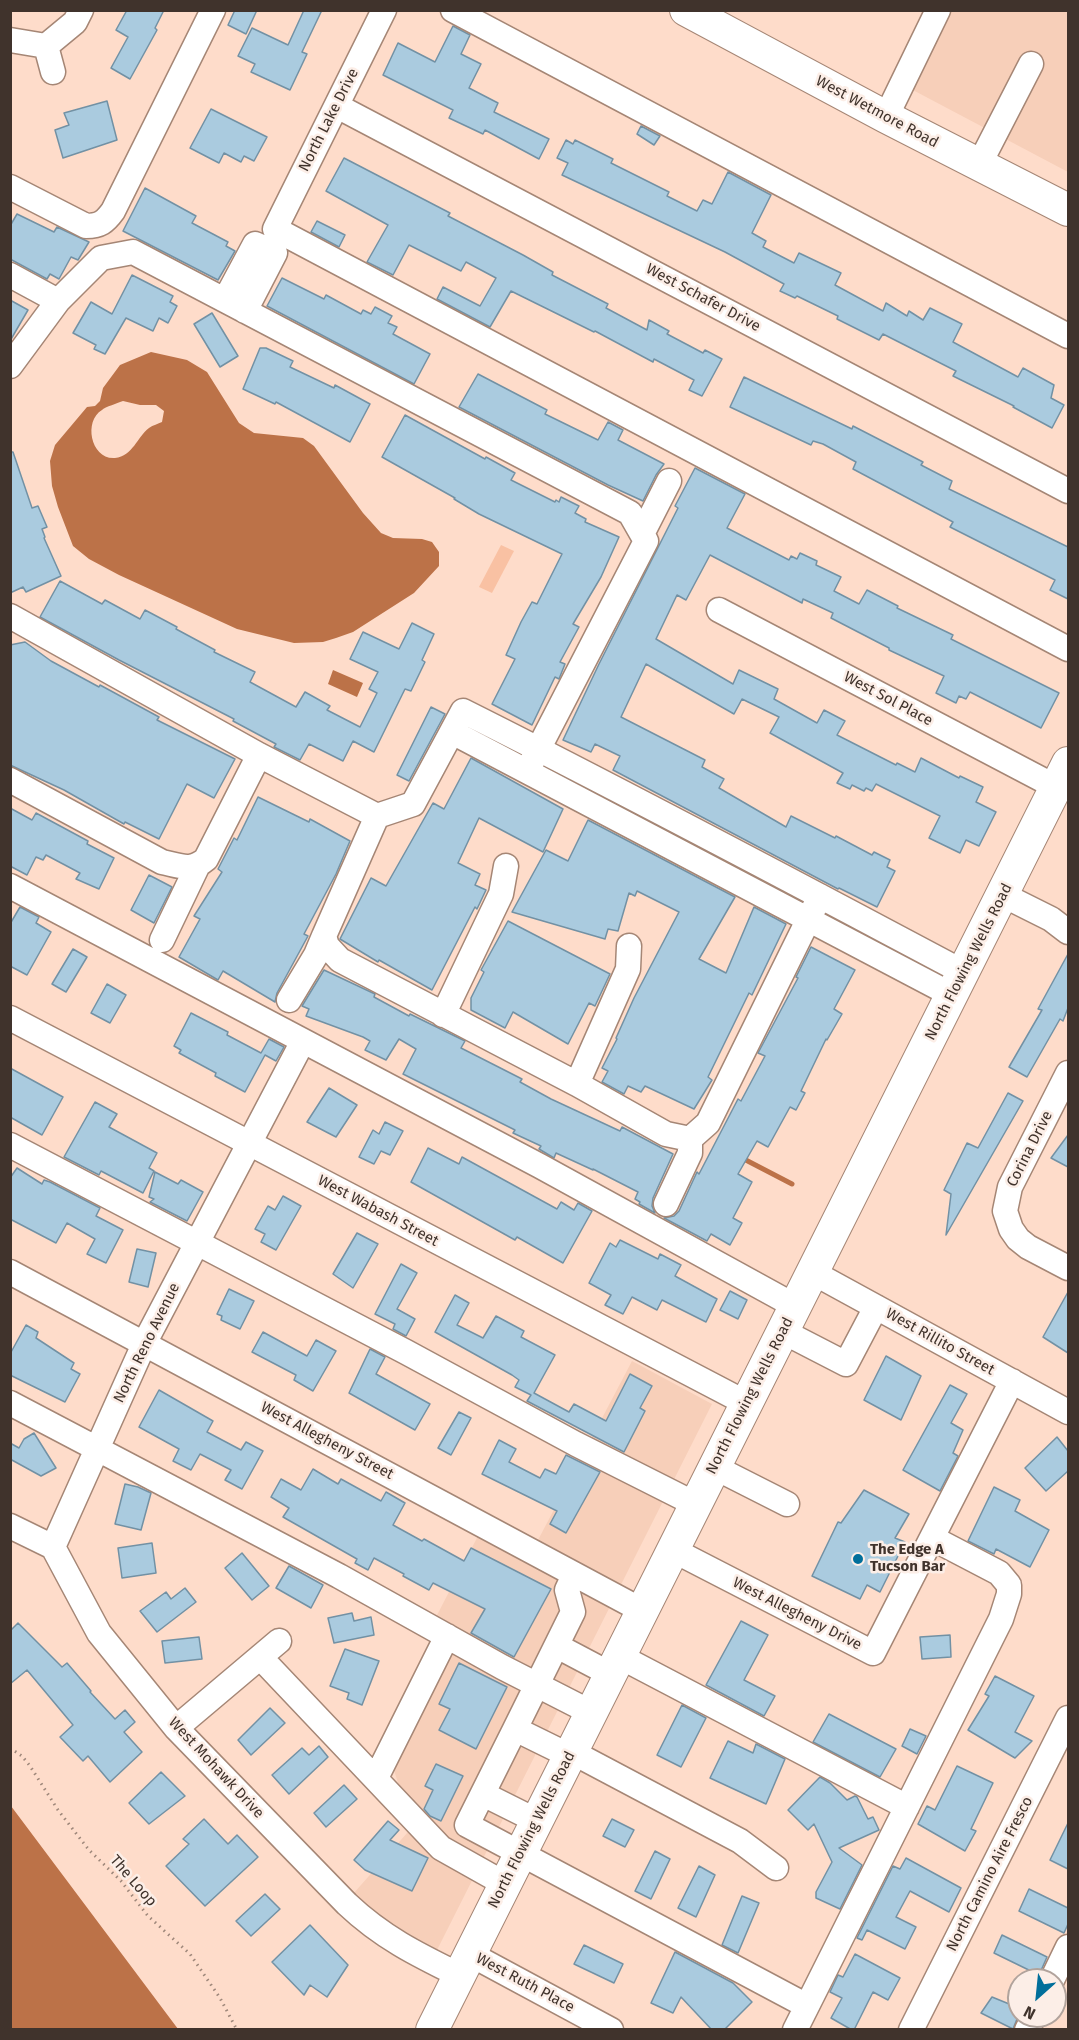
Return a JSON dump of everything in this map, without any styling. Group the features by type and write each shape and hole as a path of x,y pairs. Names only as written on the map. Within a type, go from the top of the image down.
{"main road":[{"name":"West Wetmore Road","path":"686,10 885,117 1068,210"},
{"name":"North Flowing Wells Road","path":"432,2030 1062,775"}],"street":[{"path":"10,40 46,46 75,22 81,10"},
{"path":"10,187 86,226 105,223 119,201 213,10"},
{"name":"North Lake Drive","path":"384,10 275,229 1068,649"},
{"path":"453,10 1068,336"},
{"path":"885,117 938,10"},
{"path":"46,46 53,72"},
{"path":"979,165 1030,64"},
{"name":"West Schafer Drive","path":"337,106 1068,491"},
{"path":"10,366 58,301 101,258 133,252 630,513 646,541 527,771"},
{"path":"10,275 58,301"},
{"path":"642,534 669,481"},
{"name":"West Sol Place","path":"719,610 1062,775"},
{"path":"10,616 259,755 377,816 413,804 464,711 820,896 958,983"},
{"path":"452,732 809,918 958,983"},
{"path":"162,940 197,867 206,859 259,755"},
{"path":"10,780 162,862 197,867"},
{"path":"620,820 632,797"},
{"path":"289,1000 316,955 377,816"},
{"path":"712,867 724,846"},
{"path":"443,1015 501,894 506,866"},
{"path":"10,886 540,1166 789,1319 846,1364 876,1307"},
{"path":"1003,895 1051,918 1068,932"},
{"path":"324,936 327,946 340,960 577,1084 666,1134 690,1138 708,1123 820,896"},
{"path":"577,1084 628,969 629,946"},
{"name":"West Wabash Street","path":"10,1018 746,1402"},
{"name":"North Reno Avenue","path":"53,1547 145,1342 303,1041"},
{"name":"Corina Drive","path":"1068,1073 1010,1187 1002,1226 1028,1247 1068,1268"},
{"path":"666,1204 690,1153 690,1138"},
{"path":"10,1145 406,1352 576,1444 695,1504"},
{"name":"West Allegheny Street","path":"10,1272 145,1342 643,1611"},
{"name":"West Rillito Street","path":"812,1272 1068,1412"},
{"name":"West Allegheny Drive","path":"673,1550 873,1653 1012,1381"},
{"path":"10,1403 328,1570 590,1712"},
{"path":"714,1467 787,1504"},
{"path":"10,1526 53,1547"},
{"path":"795,2030 1001,1619 1009,1594 1009,1585 999,1572 932,1538"},
{"name":"West Mohawk Drive","path":"53,1547 99,1633 176,1728 369,1925 400,1945 464,1964"},
{"path":"454,1854 573,1612 567,1590 574,1575"},
{"path":"376,1778 447,1636"},
{"path":"176,1728 279,1641"},
{"path":"557,1646 615,1665 907,1807"},
{"path":"260,1658 441,1848 505,1884"},
{"name":"North Camino Aire Fresco","path":"911,2030 1068,1718"},
{"path":"515,1729 571,1754 740,1842 776,1868"},
{"path":"483,1794 537,1821"},
{"path":"467,1825 807,2006"},
{"path":"1058,1968 1068,1947"},
{"name":"West Ruth Place","path":"464,1964 611,2030"}],"path":[{"name":"The Loop","path":"10,1748 22,1756 30,1766 58,1810 89,1850 122,1881 148,1916 190,1954 220,1998 237,2030"}],"shaded area":[{"path":"925,11 1068,11 1068,172 892,79"},
{"path":"151,352 187,360 207,372 239,423 254,433 303,438 314,446 363,513 381,533 393,538 422,539 432,542 439,552 439,566 414,593 353,632 323,642 294,643 237,629 89,559 73,546 52,486 50,461 55,445 87,407 95,406 100,401 103,388 120,365","holes":["123,401 140,405 156,405 164,411 162,422 149,428 131,450 121,457 107,457 100,453 95,447 91,431 96,415"]},
{"path":"501,545 514,551 492,593 479,587"},
{"path":"333,670 363,683 357,697 328,684"},
{"path":"632,1361 712,1404 437,1950 384,1921 353,1894 423,1815 399,1786 393,1767 459,1632 435,1619 479,1534 527,1561"},
{"path":"11,1806 178,2029 11,2029"}],"building":[{"path":"127,10 164,10 155,28 157,30 130,79 111,68 128,37 116,30"},
{"path":"235,10 257,10 246,34 228,25"},
{"path":"304,10 322,10 302,52 307,54 290,90 251,72 255,64 238,56 252,28 288,45"},
{"path":"453,26 470,35 461,54 481,64 469,88 498,103 494,112 549,139 539,159 485,130 483,134 449,118 453,110 383,75 398,43 435,62"},
{"path":"107,101 117,140 63,158 55,130 69,125 64,113"},
{"path":"211,109 267,137 254,161 244,156 241,162 224,153 219,163 190,148"},
{"path":"641,126 660,136 654,145 637,134"},
{"path":"566,140 573,144 575,140 613,159 611,163 669,192 667,196 697,211 703,200 712,204 728,172 771,195 752,233 766,241 763,247 794,263 799,253 841,273 835,285 883,311 886,303 907,316 909,311 923,320 930,308 962,324 953,342 1018,377 1023,368 1054,385 1051,398 1064,405 1052,428 1014,406 953,376 956,371 883,334 879,340 837,319 838,316 797,296 795,298 780,291 784,284 725,252 562,175 568,163 557,158"},
{"path":"344,158 450,213 448,216 553,272 552,275 608,304 606,308 647,330 649,320 669,331 667,334 703,353 705,350 722,359 702,396 689,390 694,380 511,291 490,327 437,299 443,287 480,306 496,278 466,262 461,271 409,245 393,275 367,262 388,225 326,191"},
{"path":"145,188 196,216 192,223 228,242 226,246 235,251 218,280 123,231"},
{"path":"17,214 54,232 57,227 89,242 78,260 71,257 59,279 50,274 47,279 10,259 10,226"},
{"path":"317,221 345,235 339,247 311,232"},
{"path":"132,275 173,296 170,302 177,306 168,323 159,318 153,331 126,318 105,354 94,349 96,345 73,333 91,302 112,314"},
{"path":"282,278 324,299 326,295 361,314 363,310 371,314 375,307 392,316 388,323 397,327 393,334 430,354 414,384 267,306"},
{"path":"10,300 28,310 10,341"},
{"path":"212,313 238,356 220,367 194,324"},
{"path":"260,348 266,348 293,361 290,367 334,388 335,385 370,404 350,442 276,402 275,404 243,389"},
{"path":"478,374 547,410 545,414 598,440 608,422 623,430 618,440 664,464 643,501 459,407"},
{"path":"744,377 852,429 853,426 923,462 921,465 952,481 949,489 1068,547 1068,599 1050,590 1055,580 950,527 953,522 853,469 856,462 823,444 813,441 811,445 730,407"},
{"path":"405,415 515,473 511,480 555,502 556,500 559,502 561,497 579,506 575,513 586,519 585,522 619,537 601,577 573,624 579,627 560,662 565,664 559,679 555,677 532,725 492,704 515,659 506,655 521,622 532,602 537,604 562,554 479,514 382,457"},
{"path":"10,452 13,452 32,508 38,506 47,527 42,529 44,538 61,576 26,592 23,587 10,593"},
{"path":"695,468 745,494 727,528 789,560 791,556 797,559 800,553 817,561 816,565 841,577 834,591 859,604 867,590 898,606 897,608 953,635 951,639 1059,693 1041,728 970,692 966,699 959,696 956,703 936,693 944,676 889,650 831,618 833,613 803,599 802,603 710,555 686,600 677,595 656,639 733,684 739,670 778,689 774,699 817,723 824,710 845,721 837,735 896,765 897,763 915,772 921,758 959,778 960,776 983,787 976,802 996,812 979,846 966,840 960,853 929,838 940,816 876,784 872,791 866,788 864,791 852,785 850,789 837,783 843,773 770,733 779,717 742,699 734,714 646,664 621,717 705,760 702,767 724,779 719,788 786,827 791,816 872,855 874,852 890,860 887,867 895,871 877,907 838,889 613,770 620,756 595,744 591,752 563,740 678,508 675,506"},
{"path":"60,581 102,604 105,600 140,619 145,610 215,650 214,652 255,672 250,682 296,707 305,692 330,706 327,710 360,727 377,693 369,689 378,672 350,659 363,632 399,649 412,623 434,634 422,660 425,662 411,691 405,689 374,752 353,741 343,761 309,744 300,760 274,747 276,744 233,721 234,719 40,617"},
{"path":"25,642 51,661 159,717 157,720 235,759 214,798 187,784 159,839 125,822 124,824 64,790 10,765 10,645"},
{"path":"431,707 445,714 409,781 397,775"},
{"path":"471,758 563,809 543,852 479,818 458,863 480,874 475,885 486,890 432,990 340,939 371,878 386,886 433,803 444,809"},
{"path":"258,797 309,822 310,819 350,841 336,874 304,934 308,936 277,993 275,1002 223,971 218,980 179,957 200,919 194,916 222,872 218,869 234,838 237,840"},
{"path":"10,808 32,820 36,813 114,858 99,889 76,879 80,873 46,855 43,860 36,857 27,875 10,866"},
{"path":"588,820 735,897 699,959 726,973 754,907 786,924 752,995 749,993 708,1077 712,1080 694,1109 645,1086 641,1092 628,1086 624,1094 602,1082 608,1071 602,1068 634,998 679,912 637,891 635,896 629,893 618,931 608,929 605,939 512,912 546,850 568,861"},
{"path":"149,875 172,887 154,923 131,910"},
{"path":"20,907 39,917 36,923 51,932 27,975 10,966 10,924"},
{"path":"508,921 610,974 595,1006 589,1003 568,1044 513,1012 505,1028 471,1010 471,998 484,972 481,970"},
{"path":"811,947 855,970 834,1009 842,1014 826,1039 801,1091 805,1093 796,1110 790,1107 768,1147 757,1141 738,1174 752,1182 733,1218 742,1223 730,1245 711,1234 707,1241 664,1218 674,1216 679,1211 697,1172 699,1174 738,1099 741,1101 765,1056 758,1053 798,978 796,977"},
{"path":"73,949 87,957 66,992 52,984"},
{"path":"1068,954 1068,1008 1063,1021 1060,1019 1027,1077 1009,1067 1042,1010 1038,1009"},
{"path":"324,970 375,994 374,997 409,1016 410,1014 465,1041 461,1048 522,1079 520,1082 551,1099 620,1131 622,1127 673,1154 653,1198 652,1206 655,1213 639,1204 640,1202 635,1199 638,1192 556,1153 554,1158 539,1149 541,1146 513,1133 515,1130 403,1074 416,1049 399,1039 386,1060 365,1050 370,1041 363,1037 306,1016 309,1009 302,1006"},
{"path":"107,984 126,995 110,1023 91,1013"},
{"path":"191,1013 228,1032 227,1035 261,1053 269,1039 284,1047 276,1061 265,1055 245,1092 179,1053 181,1050 174,1046"},
{"path":"10,1068 63,1097 42,1135 10,1117"},
{"path":"329,1088 357,1105 336,1137 307,1122"},
{"path":"1008,1093 1023,1101 946,1235 951,1194 944,1190 967,1143 978,1148"},
{"path":"95,1102 117,1114 109,1127 157,1153 149,1168 154,1171 143,1193 101,1171 99,1175 64,1157"},
{"path":"385,1122 403,1131 390,1155 381,1151 374,1164 359,1157 373,1130 379,1134"},
{"path":"1068,1135 1068,1167 1051,1158"},
{"path":"428,1148 459,1164 462,1157 557,1209 561,1202 574,1210 578,1203 592,1211 563,1263 517,1237 515,1240 411,1182"},
{"path":"17,1168 42,1184 44,1180 50,1182 100,1208 96,1216 123,1230 106,1263 87,1254 95,1239 67,1223 56,1243 10,1219 10,1178"},
{"path":"155,1172 178,1184 181,1180 203,1192 187,1221 150,1202 154,1199 149,1197"},
{"path":"283,1196 301,1206 276,1250 261,1242 265,1234 255,1229 268,1206 275,1210"},
{"path":"357,1233 378,1244 353,1288 333,1274"},
{"path":"620,1240 658,1259 660,1254 681,1265 675,1276 717,1299 706,1322 662,1300 657,1310 632,1297 623,1314 605,1305 611,1295 589,1283 610,1243 616,1247"},
{"path":"137,1249 156,1253 148,1287 129,1282"},
{"path":"401,1264 417,1273 397,1309 415,1319 406,1336 393,1329 395,1324 375,1314"},
{"path":"229,1289 254,1301 240,1329 221,1320 222,1316 217,1314"},
{"path":"730,1291 747,1300 738,1319 720,1310"},
{"path":"1068,1292 1068,1353 1043,1337"},
{"path":"455,1295 469,1303 457,1325 483,1338 496,1316 524,1331 521,1337 555,1355 534,1393 569,1412 574,1404 606,1421 630,1374 652,1386 640,1408 645,1411 624,1452 527,1401 531,1395 515,1387 519,1380 435,1332"},
{"path":"26,1325 38,1332 36,1338 74,1363 71,1369 80,1374 65,1402 10,1375 10,1354"},
{"path":"263,1332 307,1356 316,1340 336,1351 313,1391 294,1380 296,1375 252,1352"},
{"path":"370,1349 385,1357 376,1374 430,1404 415,1430 349,1393"},
{"path":"886,1356 921,1376 901,1420 864,1400"},
{"path":"950,1385 967,1394 951,1423 963,1430 953,1453 958,1456 940,1491 903,1470"},
{"path":"159,1390 213,1421 207,1432 241,1450 246,1442 263,1451 242,1489 225,1480 231,1470 200,1454 191,1470 173,1461 179,1449 139,1427"},
{"path":"459,1412 471,1418 451,1455 438,1448"},
{"path":"34,1433 56,1468 41,1476 10,1459 10,1443 19,1448 24,1439"},
{"path":"1057,1437 1068,1451 1068,1471 1046,1491 1025,1468"},
{"path":"499,1440 516,1449 509,1462 540,1478 545,1469 556,1474 566,1455 600,1472 566,1533 550,1524 557,1511 482,1474"},
{"path":"313,1469 338,1484 341,1479 381,1501 386,1492 405,1503 393,1525 422,1541 424,1539 464,1561 471,1548 551,1589 514,1657 471,1633 485,1609 433,1583 429,1590 374,1558 368,1570 355,1563 357,1559 283,1517 289,1508 271,1497 281,1479 301,1490"},
{"path":"125,1484 151,1493 141,1530 115,1524"},
{"path":"994,1487 1020,1500 1015,1511 1049,1530 1030,1567 996,1549 994,1554 968,1541"},
{"name":"The Edge A Tucson Bar","path":"864,1490 909,1514 895,1538 905,1542 880,1592 867,1585 860,1599 812,1576 838,1522 841,1523"},
{"path":"152,1543 156,1573 122,1578 118,1548"},
{"path":"242,1553 269,1586 252,1600 225,1568"},
{"path":"289,1566 323,1585 311,1608 276,1588"},
{"path":"185,1588 196,1602 157,1632 140,1611 166,1592 171,1599"},
{"path":"352,1613 354,1621 371,1617 374,1635 334,1643 328,1618"},
{"path":"741,1621 768,1635 744,1680 775,1696 764,1716 706,1685"},
{"path":"18,1623 62,1667 67,1663 115,1719 125,1710 135,1722 124,1732 142,1752 110,1782 88,1756 83,1761 60,1737 73,1725 27,1670 10,1684 10,1631"},
{"path":"950,1635 951,1657 922,1659 920,1637"},
{"path":"199,1637 202,1659 165,1663 162,1641"},
{"path":"345,1649 379,1661 362,1705 347,1699 349,1693 330,1686"},
{"path":"459,1663 507,1687 476,1749 439,1730 450,1709 439,1704"},
{"path":"995,1676 1034,1696 1015,1732 1032,1741 1015,1758 968,1730 989,1696 985,1694"},
{"path":"682,1705 706,1718 681,1767 657,1755"},
{"path":"270,1708 285,1723 251,1755 238,1740"},
{"path":"829,1714 896,1749 880,1777 813,1742"},
{"path":"910,1729 926,1736 917,1754 902,1746"},
{"path":"728,1741 753,1753 756,1744 785,1759 766,1804 710,1778"},
{"path":"319,1746 328,1757 289,1794 272,1775 302,1748 309,1755"},
{"path":"436,1764 463,1776 441,1821 430,1816 424,1809 433,1790 425,1786"},
{"path":"957,1766 993,1783 971,1829 976,1831 965,1851 918,1824 927,1806 935,1810"},
{"path":"161,1772 185,1796 149,1824 129,1803"},
{"path":"820,1777 830,1783 847,1800 857,1797 868,1819 873,1817 879,1830 839,1848 862,1865 840,1909 816,1898 816,1892 832,1862 814,1824 808,1830 788,1810"},
{"path":"344,1785 357,1799 326,1827 314,1813"},
{"path":"204,1819 228,1844 237,1835 258,1857 205,1906 166,1866 189,1844 183,1839"},
{"path":"612,1819 634,1830 625,1847 603,1836"},
{"path":"388,1821 399,1830 390,1840 428,1858 412,1891 365,1870 354,1860"},
{"path":"1068,1823 1068,1869 1050,1860"},
{"path":"655,1851 670,1859 651,1899 635,1891"},
{"path":"906,1858 961,1888 949,1912 910,1891 896,1917 916,1927 905,1949 867,1930 862,1940 857,1938 893,1866 900,1869"},
{"path":"699,1866 715,1875 696,1917 678,1908"},
{"path":"1029,1889 1068,1908 1068,1924 1064,1933 1019,1911"},
{"path":"265,1894 280,1909 251,1936 236,1921"},
{"path":"742,1896 759,1903 738,1953 722,1945"},
{"path":"310,1925 348,1965 327,1997 310,1985 304,1995 272,1962"},
{"path":"1002,1935 1047,1957 1042,1968 1025,1968 994,1953"},
{"path":"584,1945 623,1964 614,1983 574,1964"},
{"path":"675,1952 733,1983 752,2002 724,2030 712,2030 681,1997 673,2013 651,2003"},
{"path":"855,1954 900,1978 888,2000 873,1992 852,2030 831,2018 842,1998 830,1992 838,1975 843,1977"},
{"path":"992,1997 1007,2003 1007,2026 981,2013"}],"waterway":[{"path":"740,1157 792,1184"}],"place":[{"name":"The Edge A Tucson Bar","path":"858,1559"}]}
